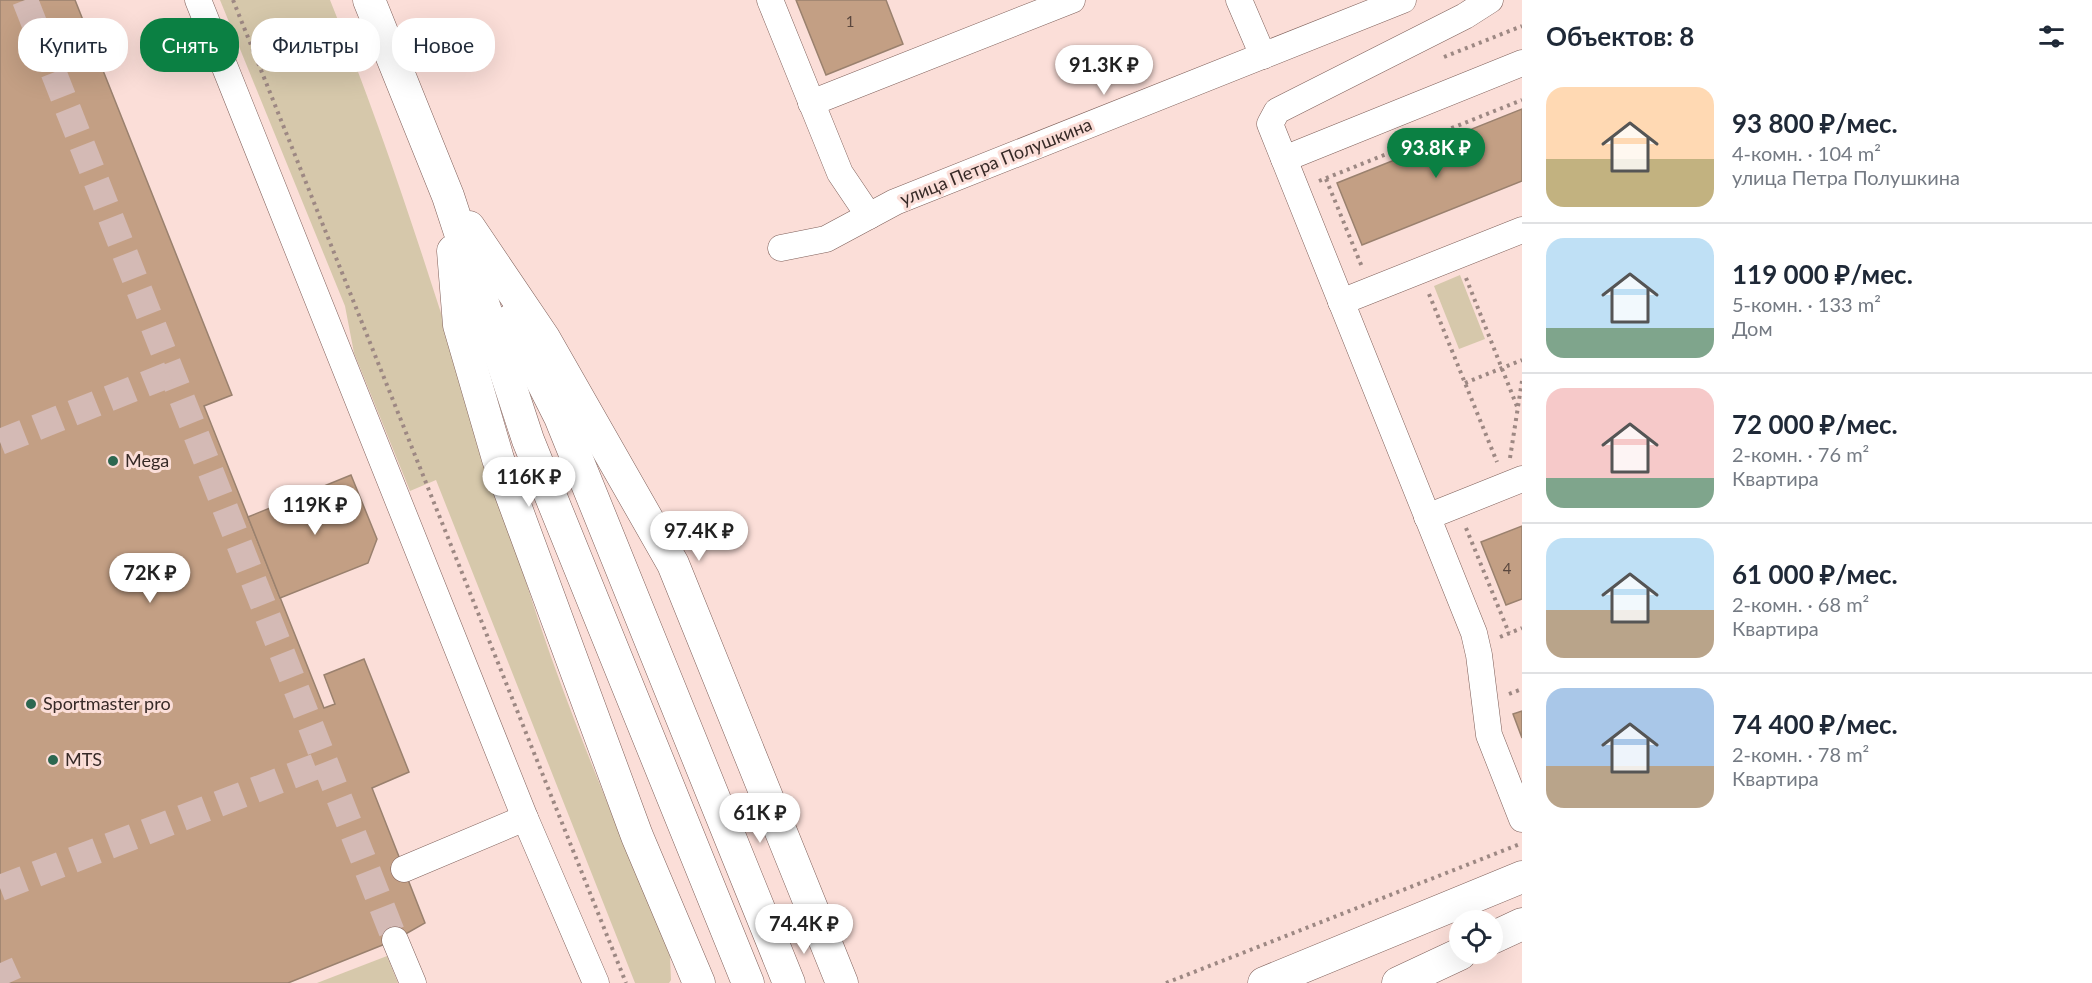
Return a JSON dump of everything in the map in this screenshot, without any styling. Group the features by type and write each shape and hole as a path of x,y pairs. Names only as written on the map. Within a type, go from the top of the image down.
{"main road":[{"path":"369,0 448,196 528,440 743,971"},
{"path":"448,196 560,417 789,983"},
{"path":"448,196 459,325 498,459 637,836 699,983"},
{"path":"448,196 544,338 673,564 842,983"},
{"path":"1264,983 1522,877"},
{"path":"1503,933 1522,924"},
{"path":"1398,983 1449,959"}],"street":[{"path":"198,0 525,818 596,983"},
{"path":"770,0 840,173 869,216"},
{"path":"812,104 1072,0"},
{"path":"1239,0 1263,56"},
{"name":"улица Петра Полушкина","path":"781,248 826,239 895,202 1403,0"},
{"path":"1490,0 1465,16 1277,111 1272,117 1271,127 1476,639 1489,735 1522,819"},
{"path":"1284,159 1522,63"},
{"path":"1341,302 1522,230"},
{"path":"1427,517 1514,482"},
{"path":"404,869 525,818"},
{"path":"395,940 413,983"}],"path":[{"path":"233,0 626,983"},
{"path":"1297,191 1522,100"},
{"path":"1326,179 1371,290"},
{"path":"1456,255 1501,368 1520,408"},
{"path":"1420,270 1465,383 1514,482"},
{"path":"1465,383 1522,360"},
{"path":"1514,482 1522,381"},
{"path":"1457,505 1509,633"},
{"path":"1166,983 1522,843"}],"shaded area":[{"path":"220,0 330,0 337,18 251,18 251,72 358,72 414,230 553,662 670,956 671,980 669,983 635,983 436,480 410,491 354,353 345,306 239,47 239,18 227,18"},
{"path":"1460,275 1485,339 1459,349 1434,286"},
{"path":"387,956 398,983 317,983"}],"building":[{"name":"Mega","path":"0,0 75,0 82,18 18,18 18,72 104,72 232,395 204,406 324,708 335,704 324,675 364,659 409,772 372,788 425,923 395,940 288,983 0,983"},
{"path":"796,0 886,0 903,44 826,75"},
{"path":"1522,109 1522,181 1362,245 1337,183"},
{"path":"351,475 377,539 368,563 280,598 248,517"},
{"path":"1522,526 1522,599 1506,605 1481,542"},
{"path":"1522,711 1522,738 1513,714"}],"tunnel":[{"path":"25,0 395,940"},
{"path":"0,442 173,373"},
{"path":"0,888 325,763"},
{"path":"0,963 9,983"}],"place":[{"name":"Mega","path":"113,461"},
{"name":"Sportmaster pro","path":"31,704"},
{"name":"MTS","path":"53,760"}]}
